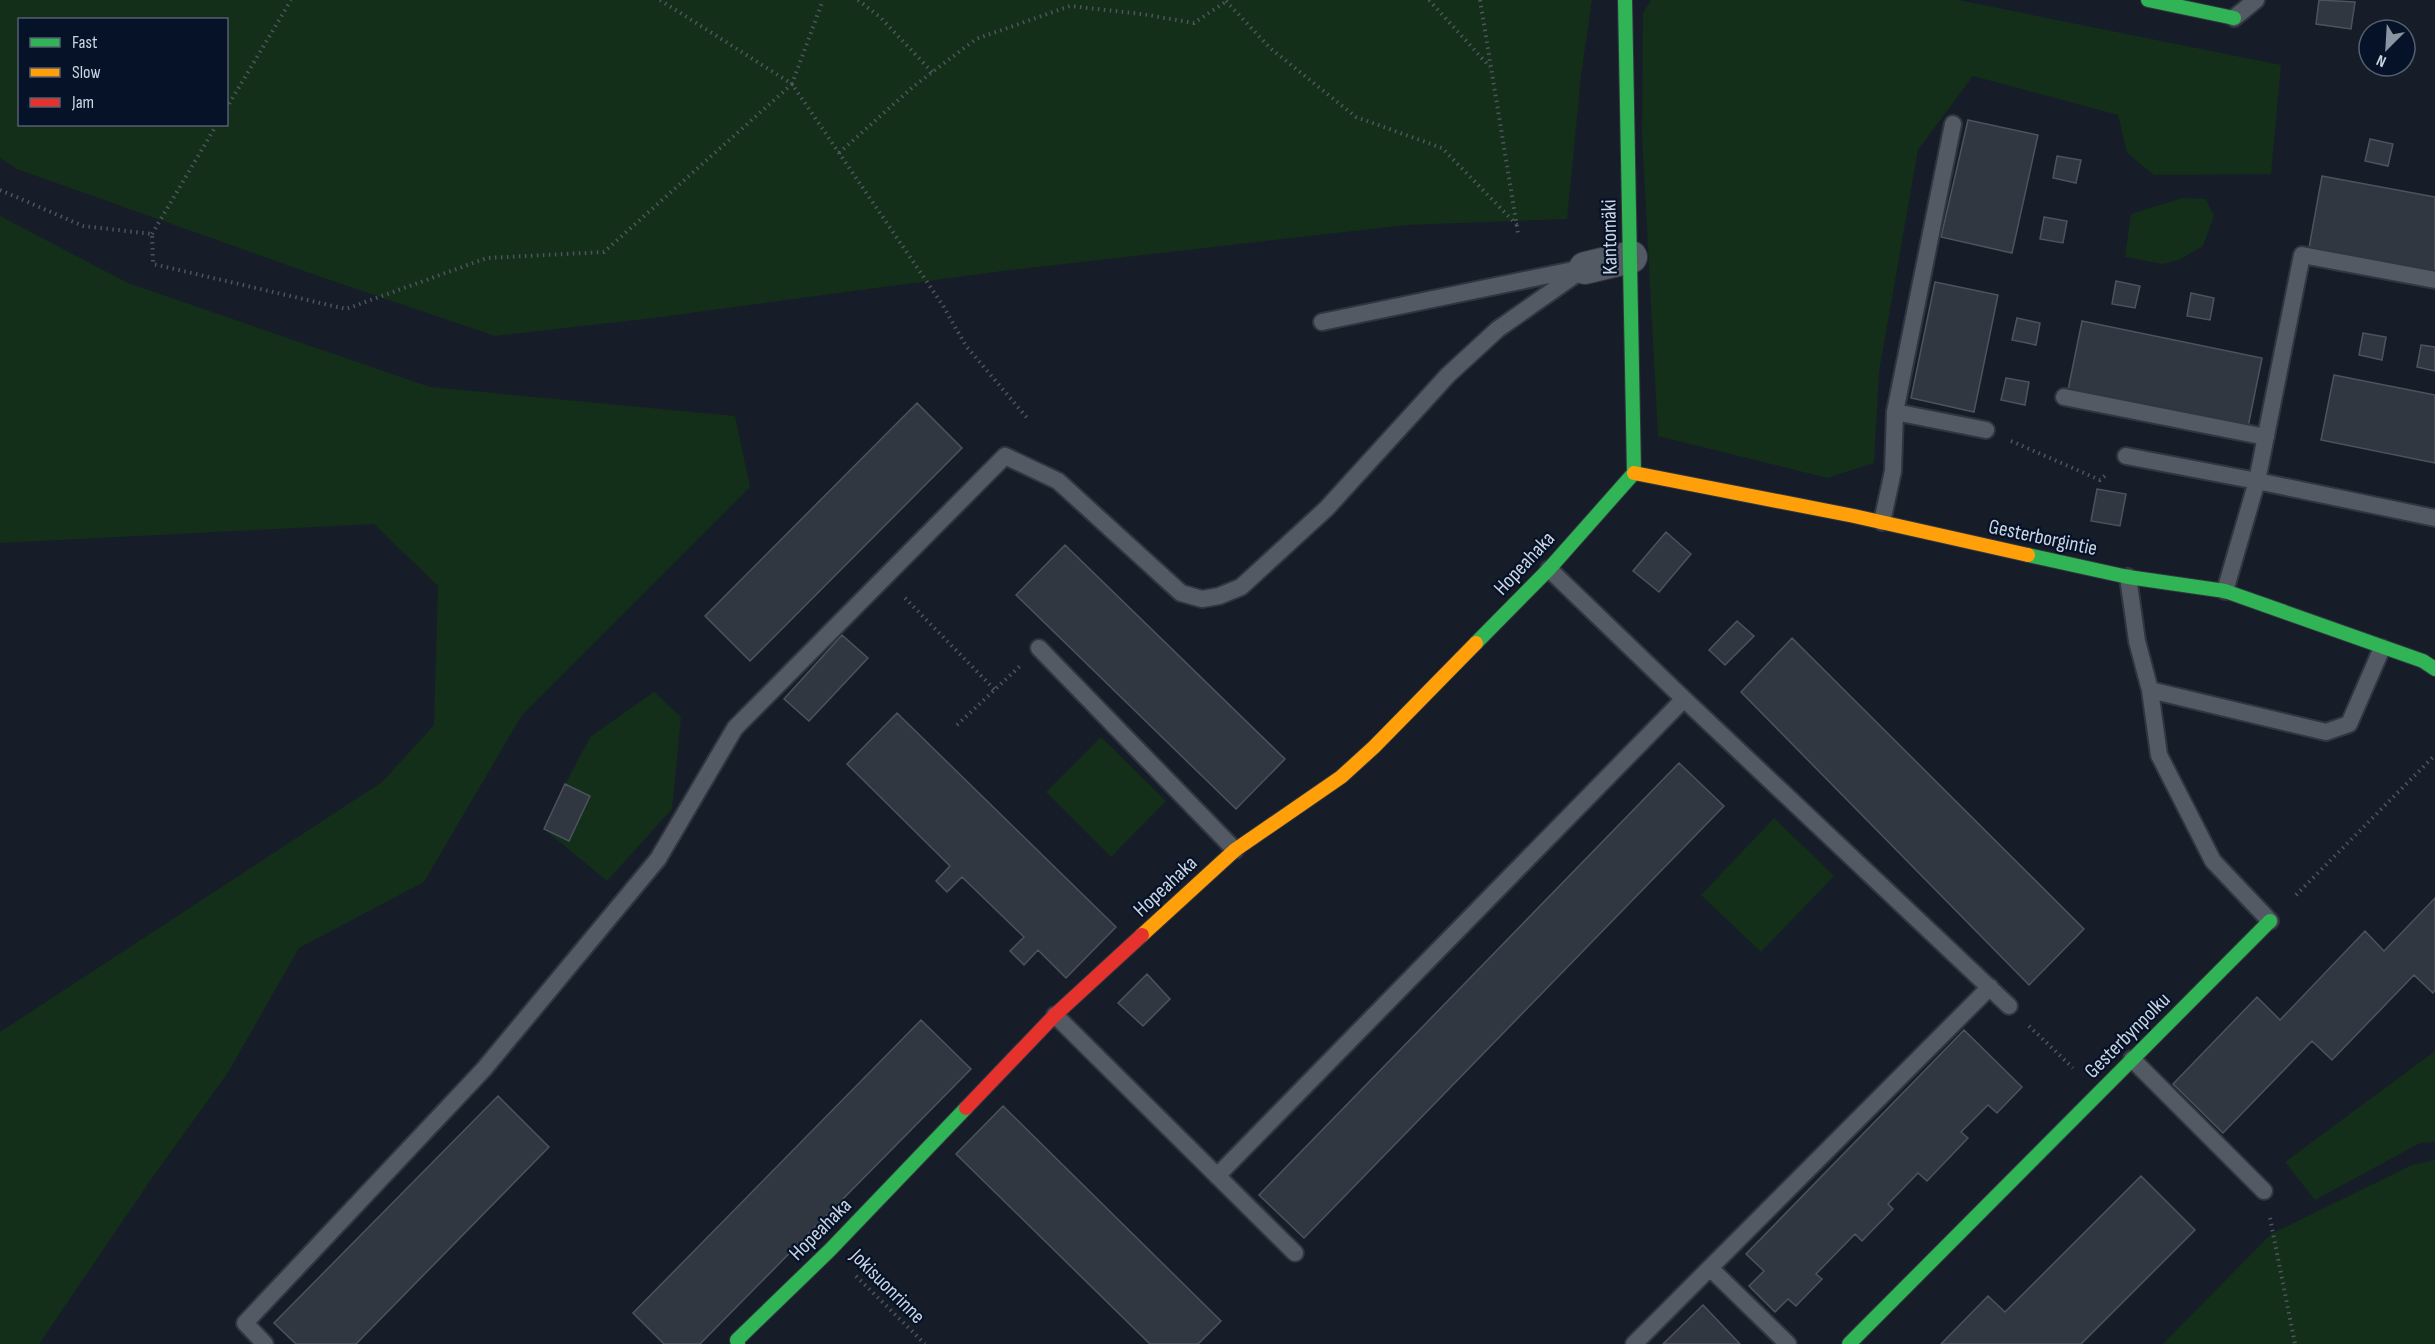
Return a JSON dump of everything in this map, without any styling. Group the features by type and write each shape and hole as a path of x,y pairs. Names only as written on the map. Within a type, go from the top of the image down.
{"street":[{"name":"Kantomäki","path":"1625,0 1634,473"},
{"path":"2148,0 2234,18"},
{"path":"1585,268 1630,257"},
{"name":"Gesterborgintie","path":"1634,473 1882,522 2128,577 2225,591 2423,661 2435,669"},
{"name":"Hopeahaka","path":"738,1344 737,1340 830,1250 1055,1015 1234,850 1341,777 1374,747 1550,569 1634,473"},
{"name":"Gesterbynpolku","path":"1849,1344 2270,921"}],"lane":[{"path":"2234,18 2256,0"},
{"path":"1882,522 1893,471 1896,412 1953,124"},
{"path":"2225,591 2257,481 2302,255 2435,280"},
{"path":"1322,322 1585,268"},
{"path":"265,1344 245,1323 484,1069 658,859 735,728 1005,456 1058,481 1181,593 1202,599 1219,596 1241,587 1327,508 1448,375 1498,329 1585,268"},
{"path":"2064,397 2266,437"},
{"path":"1896,412 1986,430"},
{"path":"2126,456 2435,518"},
{"path":"1550,569 2009,1006"},
{"path":"2128,577 2138,641 2150,690 2159,755 2213,861 2270,921"},
{"path":"1039,648 1234,850"},
{"path":"2150,690 2326,732 2349,724 2382,648"},
{"path":"1217,1176 1684,699"},
{"path":"1634,1344 1990,987"},
{"path":"1055,1015 1295,1253"},
{"path":"2132,1059 2264,1191"},
{"path":"1710,1268 1788,1344"}],"path":[{"path":"228,106 291,0"},
{"path":"660,0 792,84 942,304 966,346 1028,419"},
{"path":"216,126 152,234 153,264 346,309 487,258 603,252 792,84 823,0"},
{"path":"858,0 881,18 932,72"},
{"path":"1428,0 1491,67"},
{"path":"1480,0 1518,233"},
{"path":"839,153 932,72 975,39 1070,6 1142,14 1194,23 1226,1 1270,48 1356,117 1442,148 1517,225"},
{"path":"0,189 83,226 152,234"},
{"path":"1986,430 2100,480 2126,456"},
{"path":"885,577 995,690"},
{"path":"957,725 1039,648"},
{"path":"2270,921 2435,755"},
{"path":"2009,1006 2098,1093"},
{"path":"2264,1191 2295,1344"},
{"name":"Jokisuonrinne","path":"830,1250 925,1344"}],"green space":[{"path":"0,0 1592,0 1581,76 1567,219 1407,225 1003,271 653,318 495,336 17,169 0,158"},
{"path":"1651,0 1958,0 2281,65 2271,174 2154,175 2127,153 2118,115 1973,76 1918,150 1879,372 1874,463 1827,478 1658,436 1642,135 1643,13"},
{"path":"2182,198 2206,199 2214,216 2203,246 2179,260 2163,264 2125,257 2131,214"},
{"path":"0,216 128,283 430,387 735,416 750,487 522,715 424,882 299,948 229,1071 150,1181 39,1344 0,1344 0,1032 382,782 434,725 438,586 374,524 0,543"},
{"path":"654,692 681,717 672,809 607,881 544,829 591,736"},
{"path":"1101,737 1166,801 1111,857 1046,792"},
{"path":"1774,818 1834,876 1761,952 1701,895"},
{"path":"2435,1051 2435,1142 2420,1143 2315,1200 2285,1162"},
{"path":"2435,1160 2435,1344 2163,1344 2271,1234 2412,1165"}],"building":[{"path":"2319,0 2355,2 2351,29 2316,24"},
{"path":"1968,120 2038,135 2012,253 1941,237"},
{"path":"2370,139 2393,144 2388,166 2365,161"},
{"path":"2057,156 2081,160 2076,183 2053,178"},
{"path":"2322,176 2435,197 2435,271 2309,248"},
{"path":"2044,217 2067,221 2063,243 2040,239"},
{"path":"2116,281 2140,286 2135,308 2112,304"},
{"path":"1935,282 1998,295 1974,412 1911,398"},
{"path":"2191,293 2214,298 2210,320 2187,316"},
{"path":"2017,318 2040,323 2036,345 2012,340"},
{"path":"2082,321 2262,358 2248,427 2068,390"},
{"path":"2363,333 2386,337 2382,360 2359,355"},
{"path":"2421,345 2435,347 2435,371 2417,367"},
{"path":"2334,375 2435,395 2435,463 2321,440"},
{"path":"2006,378 2029,382 2025,405 2001,400"},
{"path":"917,403 962,448 750,661 705,616"},
{"path":"2097,489 2126,494 2120,526 2091,521"},
{"path":"1666,532 1691,554 1659,592 1633,571"},
{"path":"1065,545 1285,759 1236,809 1016,595"},
{"path":"1737,621 1754,636 1725,665 1709,650"},
{"path":"842,635 868,658 809,721 784,699"},
{"path":"1792,638 2084,929 2029,985 1741,692"},
{"path":"897,713 1116,927 1066,978 1038,950 1024,965 1010,951 1024,937 962,877 947,892 936,881 950,866 847,764"},
{"path":"1679,763 1724,806 1304,1238 1259,1195"},
{"path":"565,784 590,796 569,841 544,829"},
{"path":"2435,898 2435,990 2433,993 2414,975 2332,1060 2312,1041 2223,1133 2173,1084 2257,997 2280,1020 2365,931 2384,951"},
{"path":"1147,974 1170,999 1143,1026 1118,1003"},
{"path":"921,1020 971,1069 700,1344 664,1344 633,1313"},
{"path":"1964,1030 2022,1087 1997,1113 1988,1105 1961,1132 1968,1138 1927,1181 1918,1173 1888,1204 1893,1209 1862,1241 1855,1234 1816,1274 1822,1279 1796,1306 1788,1299 1775,1312 1749,1286 1764,1271 1746,1254"},
{"path":"498,1096 549,1147 356,1344 296,1344 274,1323"},
{"path":"1003,1106 1221,1321 1198,1344 1150,1344 956,1154"},
{"path":"2141,1176 2195,1230 2081,1344 1941,1344 1988,1296 2005,1312"},
{"path":"1703,1305 1740,1344 1663,1344"}],"traffic: fast":[{"path":"1625,0 1634,473"},
{"path":"2148,0 2234,18"},
{"path":"1476,643 1549,569 1634,473"},
{"path":"2028,555 2128,577 2225,591 2423,661 2435,669"},
{"path":"1849,1344 2270,921"},
{"path":"738,1344 737,1340 830,1250 966,1108"}],"traffic: slow":[{"path":"1634,473 1854,516 2028,555"},
{"path":"1142,935 1235,850 1341,777 1374,747 1476,643"}],"traffic: jam":[{"path":"966,1108 1055,1015 1142,935"}]}
